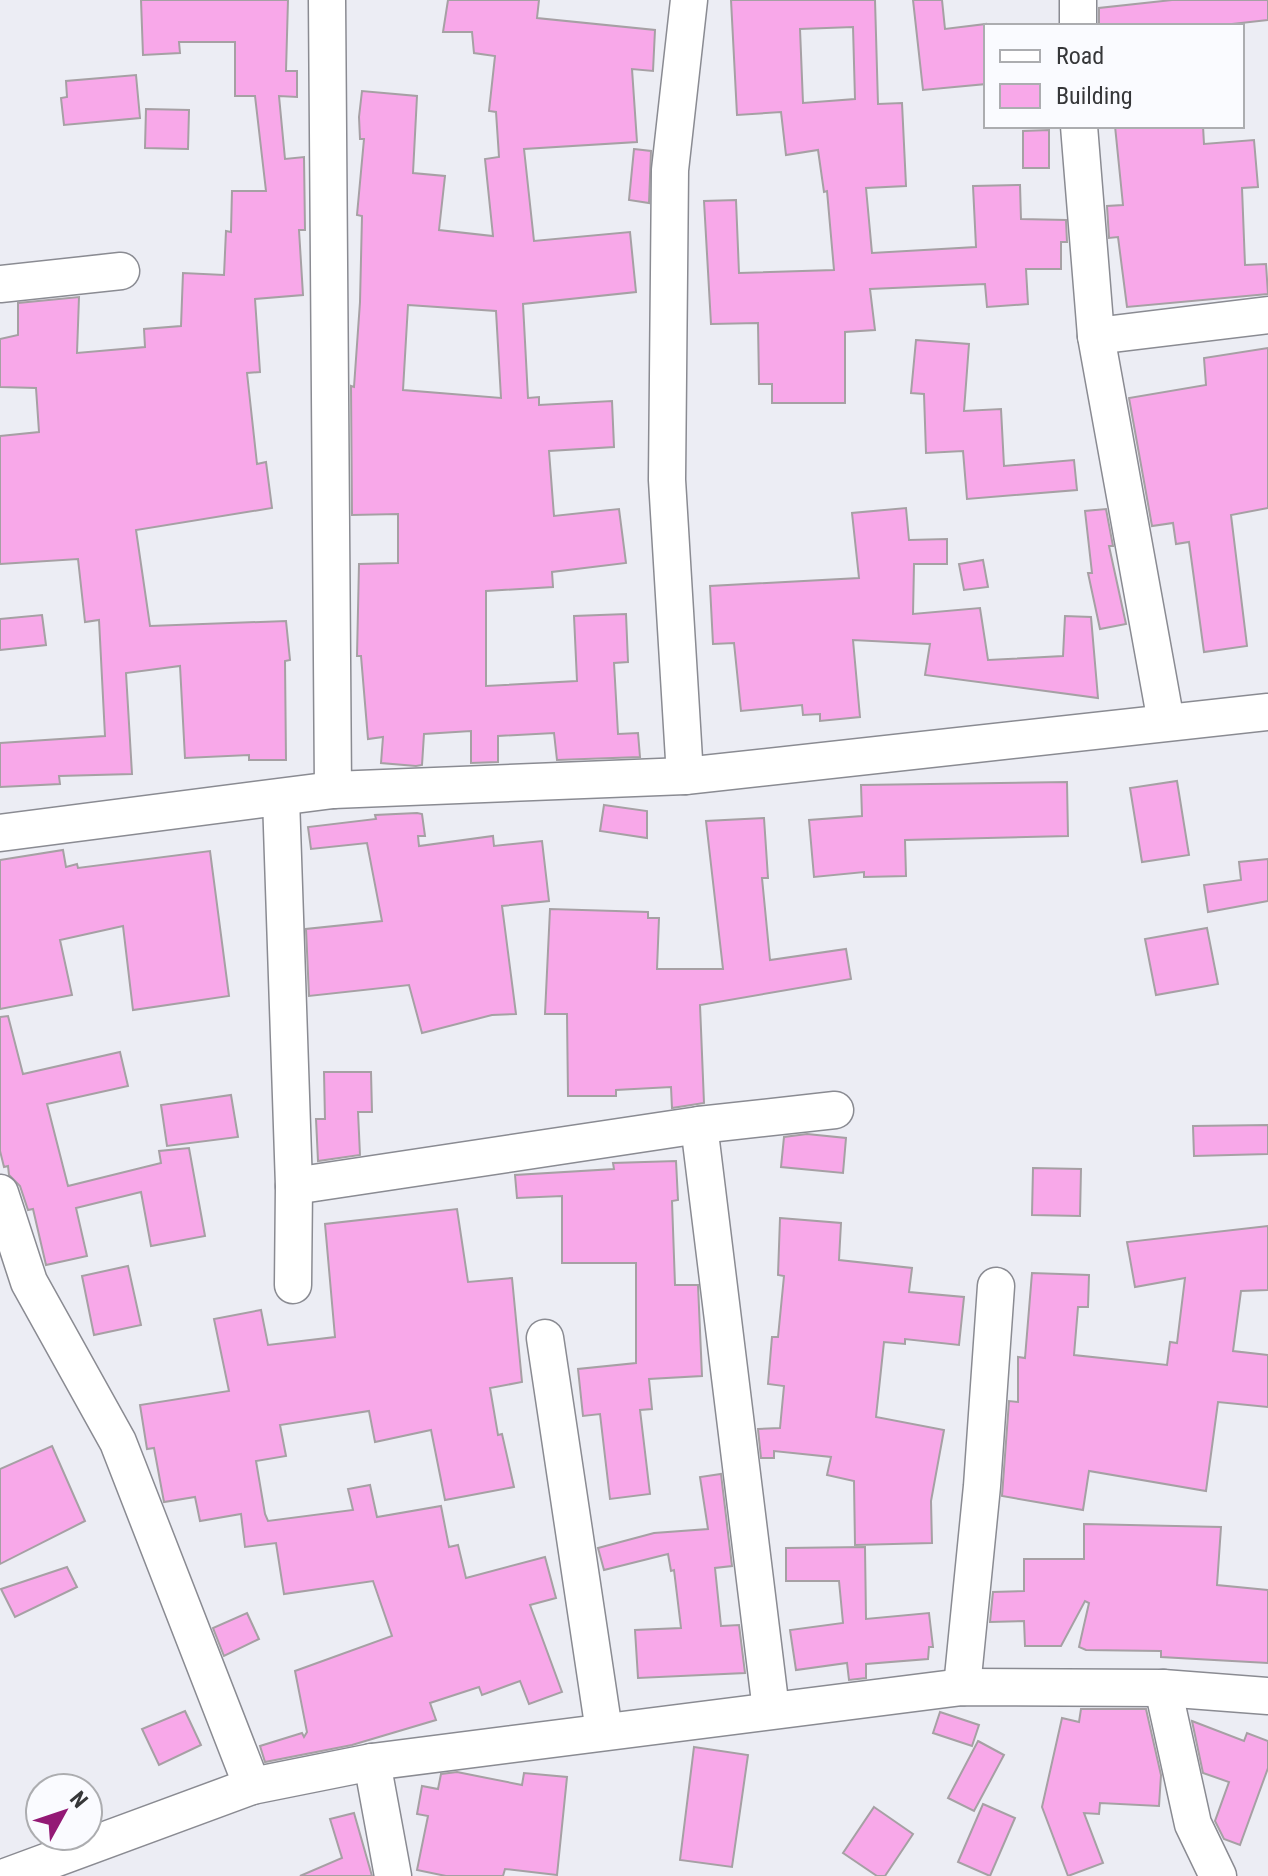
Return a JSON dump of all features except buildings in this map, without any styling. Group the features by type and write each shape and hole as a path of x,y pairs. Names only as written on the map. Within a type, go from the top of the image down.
{"street":[{"path":"327,0 333,790"},
{"path":"685,776 667,480 670,170 689,0"},
{"path":"1078,0 1078,24"},
{"path":"1079,128 1096,336 1166,722"},
{"path":"0,284 121,271"},
{"path":"1096,336 1268,315"},
{"path":"0,833 333,790 685,776 1268,712"},
{"path":"281,798 294,1186 293,1285"},
{"path":"294,1186 699,1125 835,1110"},
{"path":"699,1125 771,1710"},
{"path":"0,1193 29,1282 118,1442 252,1786"},
{"path":"962,1687 982,1486 996,1286"},
{"path":"545,1338 604,1731"},
{"path":"8,1876 252,1786 372,1762 962,1687 1163,1688 1268,1696"},
{"path":"1163,1688 1193,1824 1218,1876"},
{"path":"372,1762 393,1876"}]}
